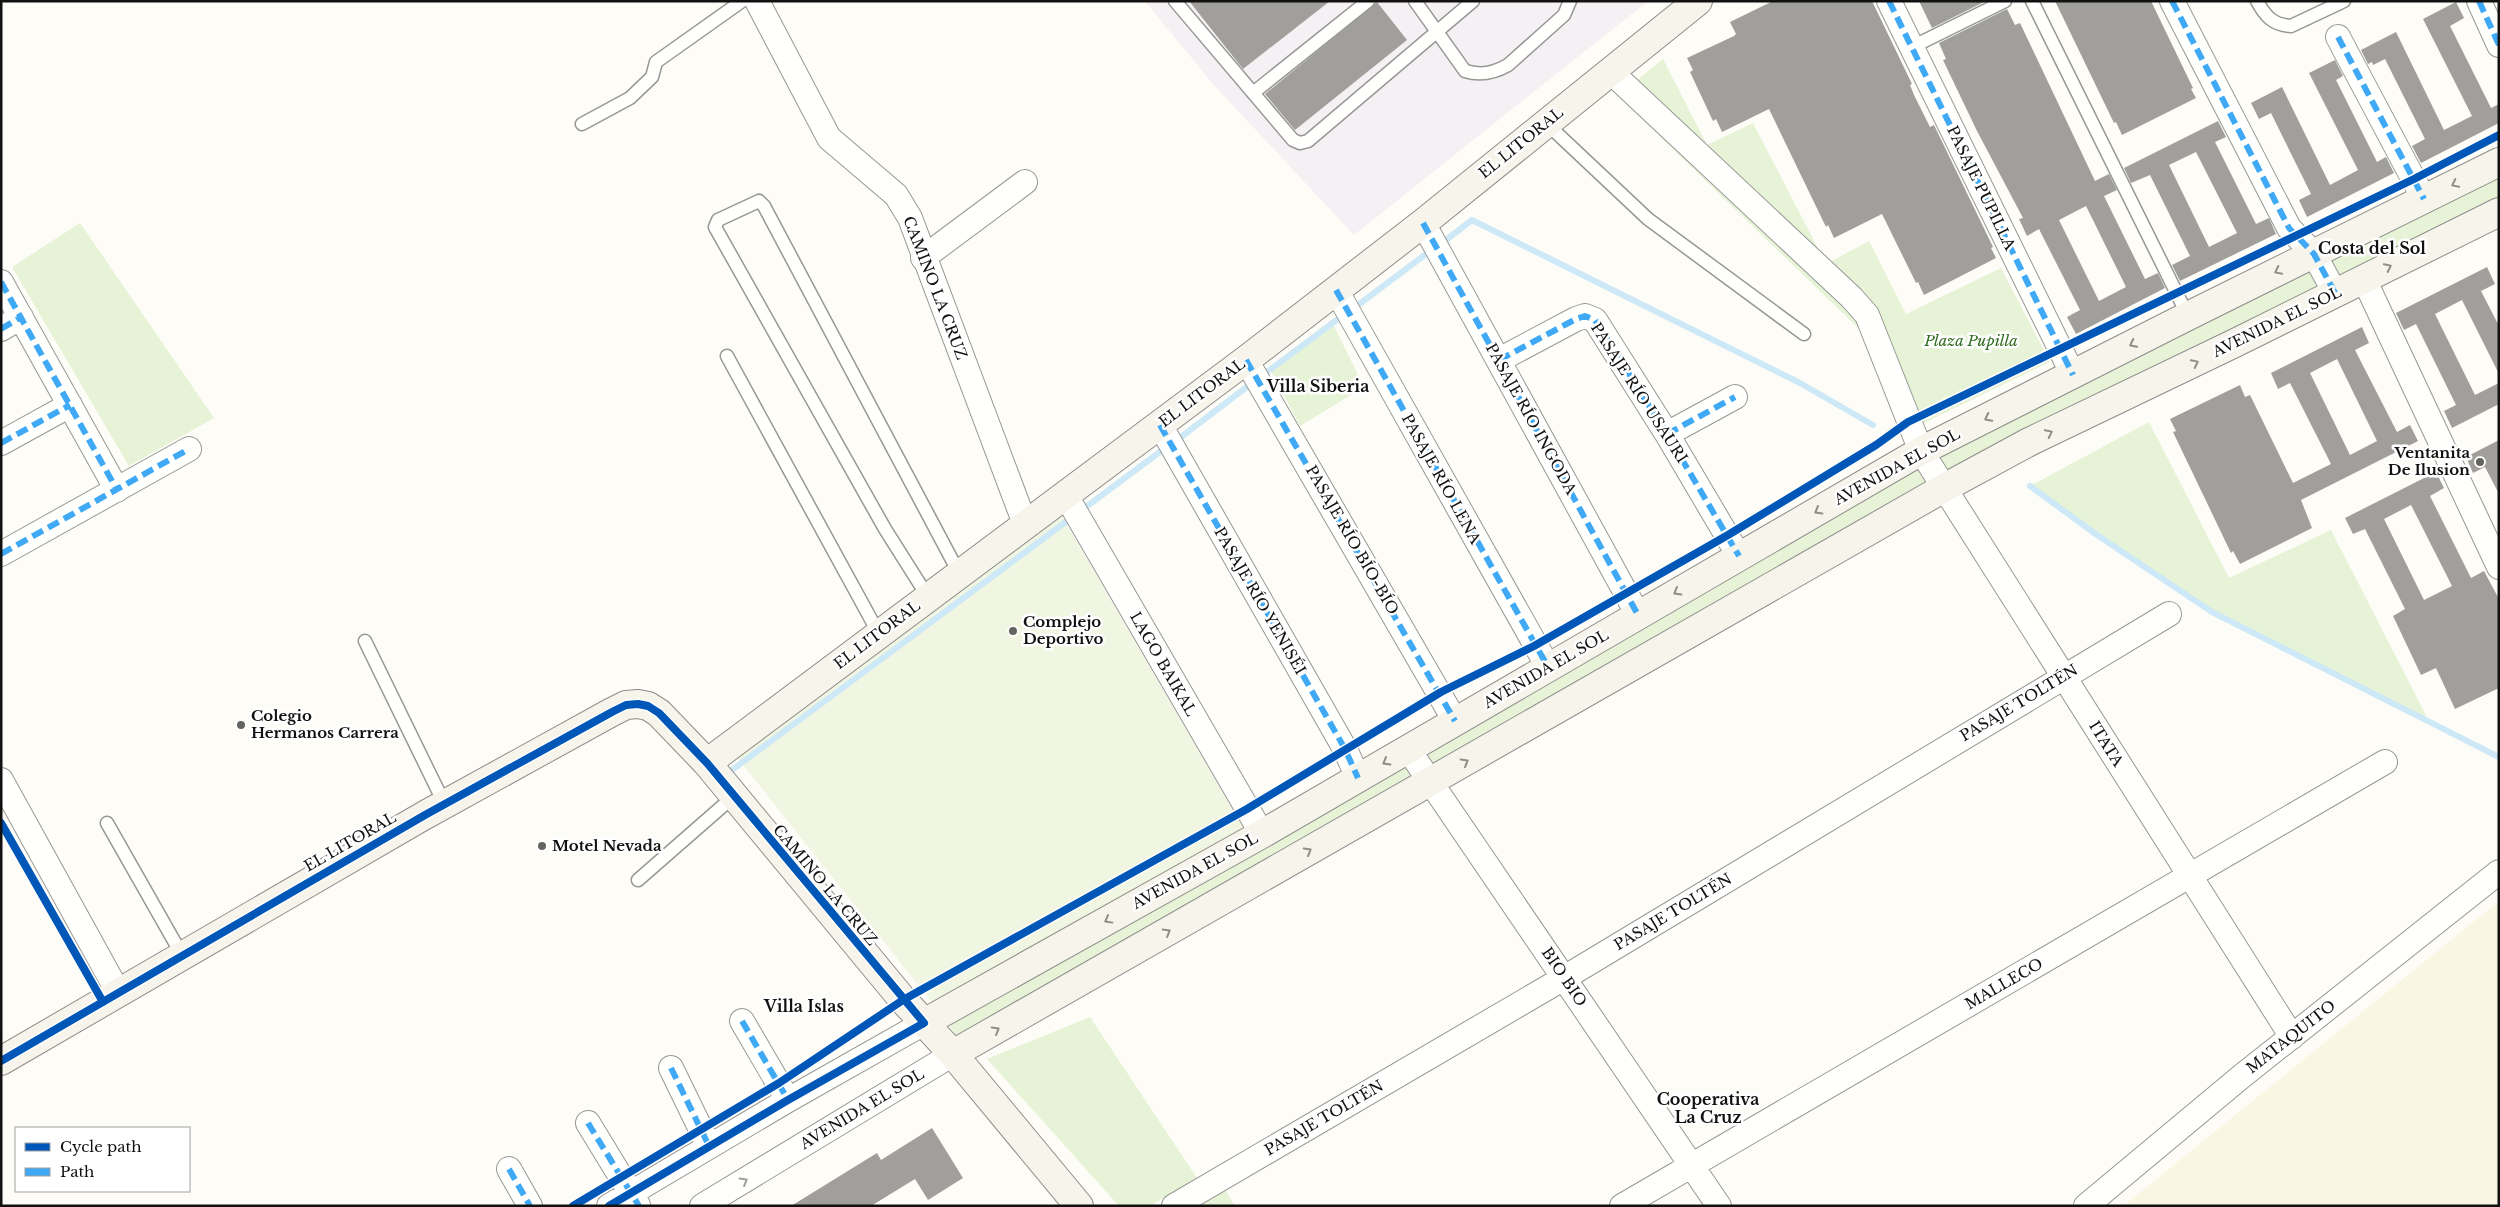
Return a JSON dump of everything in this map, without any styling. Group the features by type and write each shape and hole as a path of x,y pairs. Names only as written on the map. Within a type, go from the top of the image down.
{"main road":[{"name":"EL LITORAL","path":"1,1061 445,805 626,705 648,706 659,713 706,763 1246,360 1423,223 1698,1"},
{"name":"AVENIDA EL SOL","path":"924,1024 1262,834 1921,451 2499,162"},
{"name":"AVENIDA EL SOL","path":"953,1054 1944,488 2029,442 2499,212"},
{"name":"CAMINO LA CRUZ","path":"706,763 924,1024 953,1054 1079,1206"}],"street":[{"name":"CAMINO LA CRUZ","path":"757,1 829,138 896,196 910,218 923,258 1025,524"},
{"name":"PASAJE PUPILLA","path":"1889,1 2073,375"},
{"path":"2172,1 2289,228 2314,254 2335,293"},
{"path":"2479,1 2499,45"},
{"path":"2338,37 2424,200"},
{"name":"ITATA","path":"1610,71 1845,291 1867,315 1921,451 2292,1037"},
{"path":"923,258 1025,182"},
{"name":"PASAJE RÍO INGODA","path":"1423,223 1638,615"},
{"path":"2364,279 2499,567"},
{"path":"1,282 11,323 70,405 117,490"},
{"name":"PASAJE RÍO LENA","path":"1336,290 1548,667"},
{"name":"PASAJE RÍO USAURI","path":"1499,360 1576,319 1585,316 1596,320 1667,434 1739,556"},
{"name":"PASAJE RÍO BÍO-BÍO","path":"1246,360 1456,721"},
{"path":"1667,434 1735,397"},
{"path":"1,443 70,405"},
{"name":"PASAJE RÍO YENISÉI","path":"1160,425 1344,749 1358,778"},
{"path":"1,554 190,449"},
{"name":"LAGO BAIKAL","path":"1064,494 1262,834"},
{"name":"PASAJE TOLTÉN","path":"1174,1206 1564,978 2063,676 2169,614"},
{"name":"BIO BIO","path":"1408,748 1719,1206"},
{"name":"MALLECO","path":"1622,1206 2386,762"},
{"path":"1,780 118,992"},
{"name":"MATAQUITO","path":"2086,1206 2292,1037 2499,872"},
{"path":"742,1022 788,1100"},
{"name":"AVENIDA EL SOL","path":"609,1206 634,1199 710,1146 924,1024"},
{"name":"AVENIDA EL SOL","path":"702,1206 953,1054"},
{"path":"670,1068 710,1146"},
{"path":"588,1124 634,1199"},
{"path":"509,1169 530,1206"}],"lane":[{"path":"582,124 630,98 652,77 656,62 742,1"},
{"path":"1175,1 1252,93 1294,140 1300,143 1308,141 1473,1"},
{"path":"1252,93 1368,1"},
{"path":"1415,1 1465,71 1485,74 1498,71 1508,65 1564,15 1570,1"},
{"path":"1912,47 2005,1"},
{"path":"2032,1 2188,316"},
{"path":"2257,1 2268,19 2282,25 2291,26 2344,1"},
{"path":"1546,123 1648,219 1804,334"},
{"path":"928,597 885,528 715,227 718,220 759,201 764,206 959,573"},
{"path":"726,356 879,634"},
{"path":"365,641 445,805"},
{"path":"638,880 734,797"},
{"path":"107,823 182,955"}],"shaded area":[{"path":"1145,1 1648,1 1354,235 1212,83"},
{"path":"2499,901 2499,1206 2123,1206"}],"green space":[{"name":"Plaza Pupilla","path":"1663,59 1707,145 1753,123 1826,264 1869,241 1906,314 2001,268 2050,362 1924,423 1879,348 1618,96"},
{"path":"2499,170 2499,204 2353,272 962,1042 948,1024 1900,466"},
{"path":"80,223 214,418 129,466 12,267"},
{"path":"1332,322 1364,387 1300,426 1270,369"},
{"path":"2149,422 2229,578 2331,530 2430,723 2212,612 2097,535 2030,486"},
{"name":"Complejo Deportivo","path":"1056,506 1245,831 935,1006 736,756"},
{"path":"1090,1017 1197,1178 1150,1206 1119,1206 987,1059"},
{"path":"1224,1188 1235,1206 1193,1206"}],"building":[{"path":"1189,1 1330,1 1243,69"},
{"path":"1773,1 1872,1 1912,84 1910,85 1914,95 1930,127 1934,125 1993,247 1991,248 1996,258 1924,295 1918,282 1916,283 1882,214 1834,238 1828,225 1826,227 1769,109 1722,132 1716,119 1713,121 1690,72 1693,70 1687,58 1734,36 1736,34 1730,22"},
{"path":"1919,1 1986,1 1932,28"},
{"path":"2055,1 2151,1 2196,98 2122,135 2116,122 2114,123"},
{"path":"1377,2 1407,40 1295,130 1265,94"},
{"path":"2456,2 2464,18 2450,26 2491,108 2499,104 2499,123 2421,163 2412,146 2425,139 2385,59 2373,65 2372,62 2368,64 2361,50 2396,32 2444,130 2472,116 2423,19"},
{"path":"2007,9 2015,25 2020,23 2095,181 2109,174 2117,190 2104,196 2145,279 2158,273 2165,288 2076,334 2067,317 2080,310 2039,229 2027,236 2019,219 2023,218 1977,131 1943,60 1946,59 1939,43","holes":["2086,206 2126,287 2099,301 2059,220"]},
{"path":"2335,60 2343,76 2336,80 2377,162 2386,157 2394,173 2307,217 2299,200 2311,194 2271,113 2259,119 2251,103 2282,87 2330,185 2358,170 2309,73"},
{"path":"2218,121 2226,137 2215,142 2256,224 2269,218 2276,234 2180,281 2172,265 2190,256 2150,175 2131,183 2124,168","holes":["2196,152 2237,233 2209,247 2169,165"]},
{"path":"2487,267 2495,284 2481,291 2499,326 2499,374 2462,300 2435,314 2475,395 2499,383 2499,404 2452,428 2444,411 2456,405 2416,324 2404,330 2396,313"},
{"path":"2362,327 2369,343 2355,350 2397,432 2410,425 2418,441 2301,500 2312,528 2240,564 2233,551 2231,553 2173,432 2176,431 2170,419 2240,385 2245,397 2250,395 2293,483 2331,464 2290,383 2278,389 2271,373","holes":["2337,359 2377,441 2350,455 2310,373"]},
{"path":"2499,440 2499,494 2485,467 2473,473 2466,457"},
{"path":"2436,472 2444,488 2430,496 2471,578 2484,571 2499,599 2499,688 2455,709 2436,668 2421,675 2393,616 2405,609 2365,529 2353,534 2345,518","holes":["2411,505 2452,586 2424,600 2384,519"]},
{"path":"932,1128 963,1178 928,1200 915,1179 871,1206 791,1206 877,1153 881,1160"}],"waterway":[{"path":"1446,240 1472,220 1800,383 1873,425"},
{"path":"1358,305 1426,254"},
{"path":"1267,372 1338,319"},
{"path":"1181,437 1248,386"},
{"path":"1086,507 1161,451"},
{"path":"2030,486 2097,535 2212,612 2499,757"},
{"path":"732,770 1067,521"}],"marked path":[{"path":"1889,1 2073,375"},
{"path":"2172,1 2289,228 2314,254 2335,293"},
{"path":"2479,1 2499,45"},
{"path":"2338,37 2424,199"},
{"path":"1423,223 1638,615"},
{"path":"1,282 117,490"},
{"path":"1336,290 1548,667"},
{"path":"1499,360 1576,319 1585,316 1595,320 1667,434 1739,556"},
{"path":"1,329 21,317"},
{"path":"1246,360 1455,721"},
{"path":"1667,434 1735,397"},
{"path":"1,443 70,405"},
{"path":"1160,425 1345,749 1358,778"},
{"path":"1,554 189,449"},
{"path":"742,1021 788,1100"},
{"path":"671,1068 709,1146"},
{"path":"588,1123 639,1206"},
{"path":"509,1169 530,1206"}],"cycle path":[{"path":"573,1206 779,1083 903,1000 1247,809 1441,692 1534,646 1728,535 1876,445 1908,422 2414,179 2499,135"},
{"path":"1,1061 425,815 612,712 626,705 638,704 648,706 659,713 707,763 924,1023 788,1100 609,1206"},
{"path":"1,823 103,1002"}],"place":[{"name":"Ventanita De Ilusion","path":"2480,462"},
{"name":"Complejo Deportivo","path":"1013,631"},
{"name":"Colegio Hermanos Carrera","path":"241,725"},
{"name":"Motel Nevada","path":"542,846"}],"district":[{"name":"Costa del Sol","path":"2372,248"},
{"name":"Villa Siberia","path":"1318,386"},
{"name":"Villa Islas","path":"804,1006"},
{"name":"Cooperativa La Cruz","path":"1708,1108"}]}
